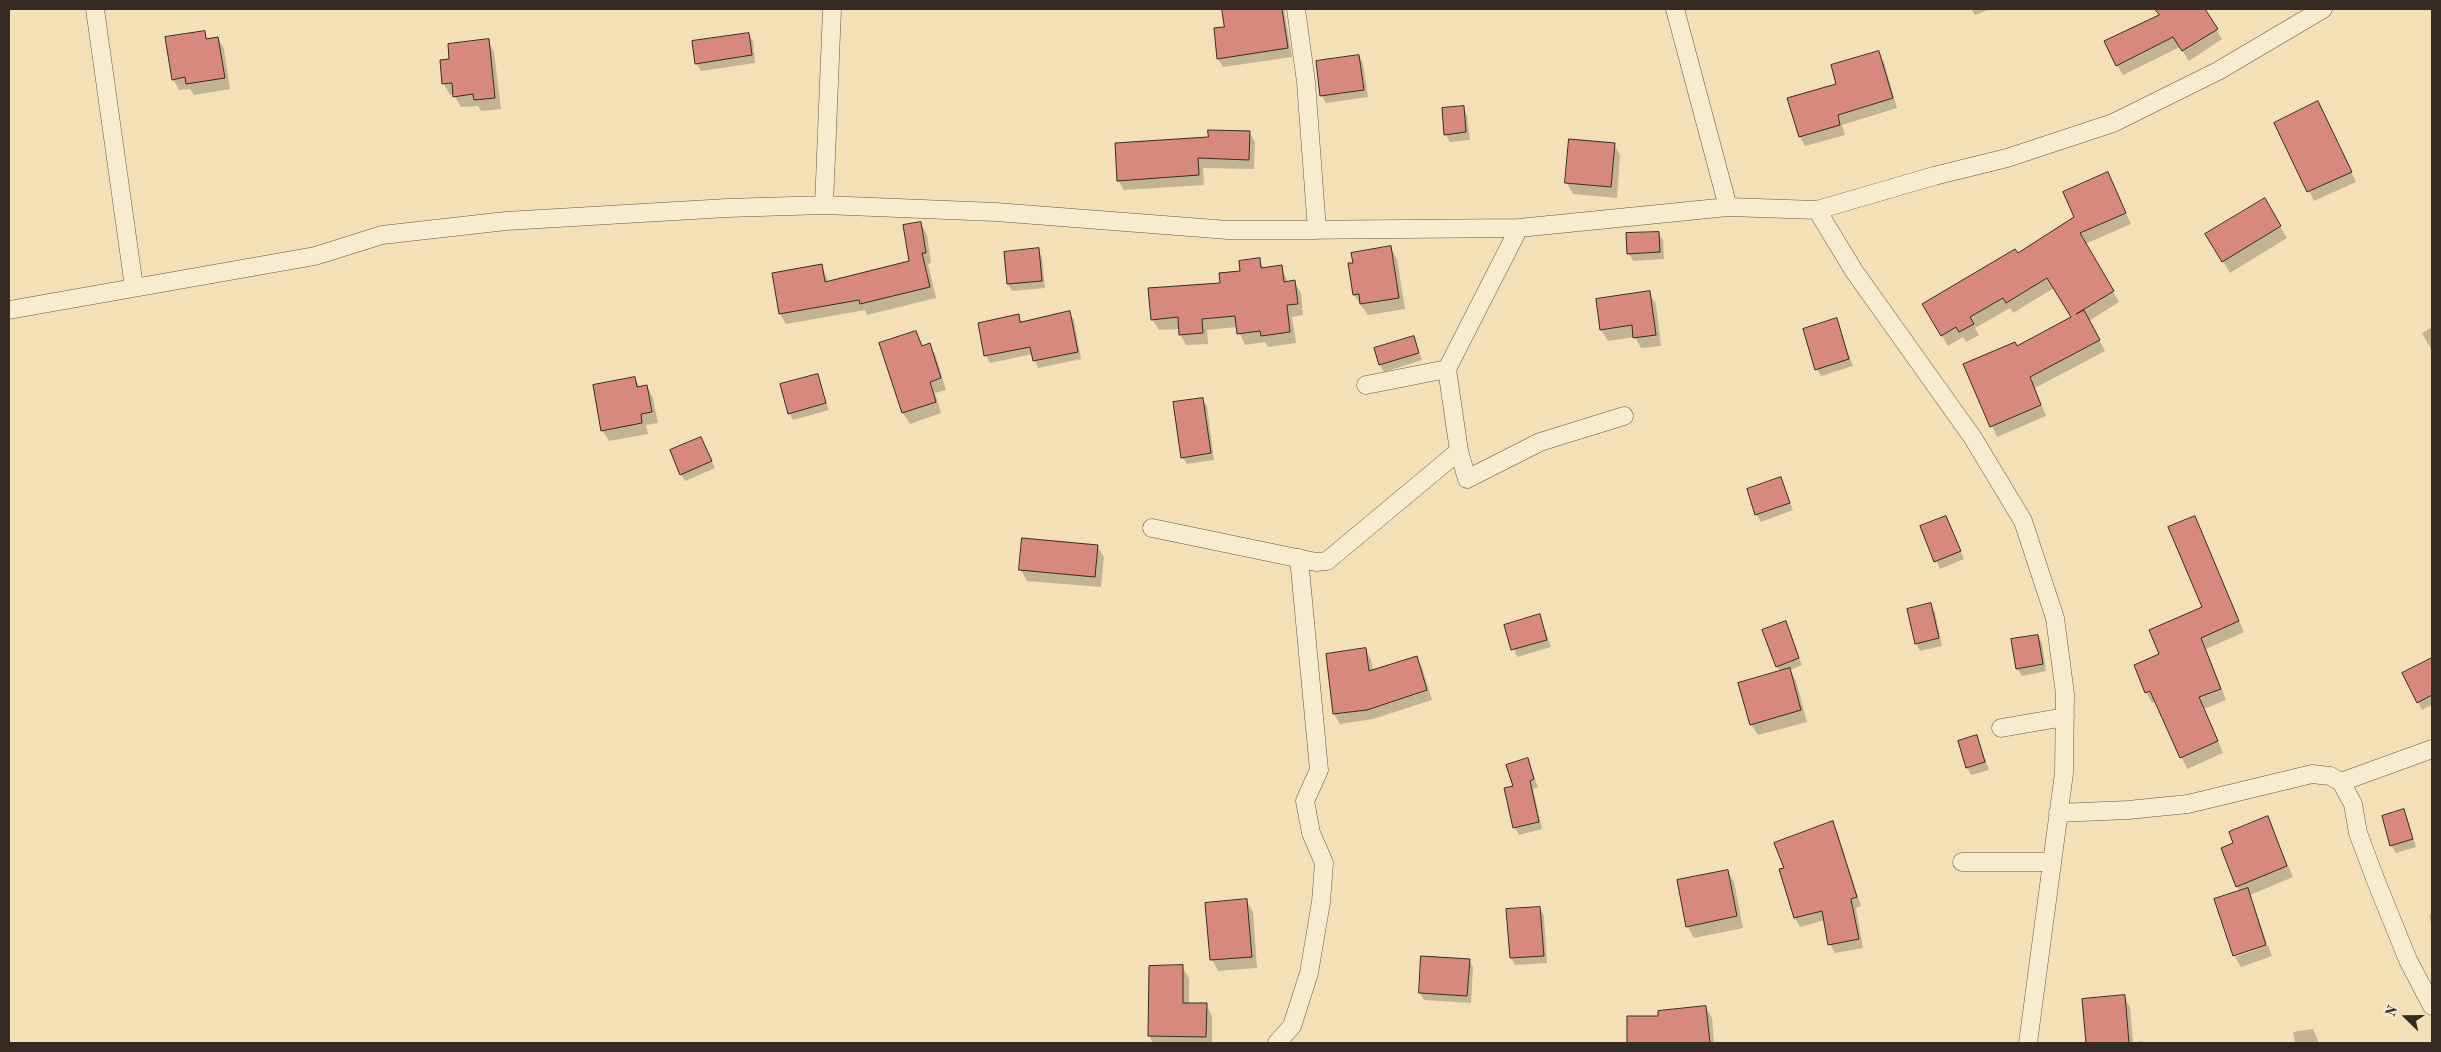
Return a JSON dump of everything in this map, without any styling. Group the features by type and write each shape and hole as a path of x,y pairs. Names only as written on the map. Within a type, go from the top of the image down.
{"street":[{"path":"95,9 134,287"},
{"path":"824,205 832,9"},
{"path":"1296,9 1306,82 1317,230"},
{"path":"1675,9 1728,207"},
{"path":"9,310 315,256 382,235 506,221 728,208 824,205 996,212 1228,230 1519,228 1728,207 1816,210 1934,176 2007,158 2113,123 2218,71 2323,9"},
{"path":"1816,210 1854,271 1973,438 2023,521 2055,618 2065,694 2064,773 2028,1043"},
{"path":"1519,228 1447,369 1459,451 1467,479 1540,442 1624,416"},
{"path":"1366,385 1447,369"},
{"path":"1152,528 1316,562 1327,561 1459,451"},
{"path":"1277,1043 1292,1026 1309,973 1321,902 1324,863 1311,833 1306,801 1319,770 1299,558"},
{"path":"2001,728 2065,717"},
{"path":"2341,782 2432,749"},
{"path":"2058,813 2128,810 2188,804 2312,774 2330,776 2341,782 2353,804 2358,833 2376,881 2408,960 2432,1006"},
{"path":"1962,862 2051,862"}],"building":[{"path":"1222,9 1282,9 1288,48 1217,59 1214,28 1224,27"},
{"path":"2155,9 2205,9 2218,29 2182,51 2173,37 2116,66 2104,41 2159,15"},
{"path":"205,31 206,39 218,37 225,78 186,84 185,77 172,80 165,37"},
{"path":"749,33 752,55 695,64 692,41"},
{"path":"489,39 495,98 474,100 473,94 453,97 452,83 442,84 440,60 449,59 448,44"},
{"path":"1879,51 1893,98 1838,115 1840,125 1799,137 1787,98 1836,84 1831,65"},
{"path":"1359,55 1364,90 1320,96 1316,61"},
{"path":"2318,101 2352,172 2307,192 2274,123"},
{"path":"1464,106 1466,132 1444,135 1442,108"},
{"path":"1208,130 1250,131 1249,160 1198,158 1199,175 1117,181 1115,143 1208,137"},
{"path":"1569,139 1615,143 1611,187 1565,183"},
{"path":"2108,172 2126,213 2080,233 2114,291 2076,314 2084,310 2100,340 2030,377 2041,405 1990,427 1963,364 2015,342 2017,346 2071,317 2047,278 2006,303 2003,298 1970,317 1974,324 1959,332 1956,327 1941,336 1922,304 2015,249 2018,253 2074,217 2063,192"},
{"path":"2265,198 2281,226 2222,262 2205,234"},
{"path":"921,222 926,253 922,253 930,287 860,304 859,300 779,314 772,273 822,264 825,282 909,261 903,225"},
{"path":"1659,232 1660,252 1627,254 1626,233"},
{"path":"1391,246 1399,298 1360,304 1359,294 1353,295 1348,263 1353,263 1351,253"},
{"path":"1039,248 1042,281 1007,284 1004,252"},
{"path":"1260,258 1261,268 1282,265 1284,282 1295,280 1298,304 1287,305 1290,332 1261,336 1260,331 1237,334 1235,316 1202,319 1203,333 1179,335 1178,317 1151,320 1148,288 1220,283 1219,273 1240,271 1239,261"},
{"path":"1650,291 1656,335 1633,338 1632,325 1600,330 1596,299"},
{"path":"1070,311 1078,352 1033,361 1030,347 984,356 978,323 1019,314 1020,322"},
{"path":"1837,318 1849,359 1815,370 1803,329"},
{"path":"916,331 922,346 930,343 941,378 930,382 936,402 902,413 879,343"},
{"path":"1414,336 1419,353 1379,365 1374,348"},
{"path":"818,374 826,403 788,414 780,384"},
{"path":"635,377 637,387 647,385 652,412 641,414 642,423 601,431 593,385"},
{"path":"1203,398 1211,453 1181,458 1173,402"},
{"path":"701,437 712,461 680,475 670,450"},
{"path":"1781,477 1790,503 1755,515 1747,489"},
{"path":"1946,516 1961,551 1934,562 1920,526"},
{"path":"2195,516 2239,621 2201,638 2221,689 2199,697 2218,741 2180,758 2150,691 2145,693 2134,665 2159,654 2149,630 2202,607 2168,527"},
{"path":"1022,538 1098,545 1095,577 1019,570"},
{"path":"1931,603 1939,638 1915,644 1907,609"},
{"path":"1540,614 1547,640 1511,650 1504,625"},
{"path":"1786,621 1799,658 1776,667 1762,630"},
{"path":"2038,635 2043,664 2016,669 2011,639"},
{"path":"1366,648 1369,671 1417,656 1427,690 1367,710 1333,714 1326,654"},
{"path":"2432,658 2432,695 2417,703 2402,673"},
{"path":"1790,668 1801,710 1750,725 1738,683"},
{"path":"1977,735 1985,762 1966,768 1958,741"},
{"path":"1528,758 1534,779 1530,781 1539,822 1513,828 1504,788 1513,786 1506,765"},
{"path":"2404,809 2413,839 2390,846 2382,816"},
{"path":"2268,816 2287,866 2236,887 2221,848 2233,843 2229,832"},
{"path":"1833,821 1857,897 1851,899 1859,939 1828,945 1822,911 1794,918 1779,869 1784,868 1774,843"},
{"path":"1728,870 1737,916 1686,927 1677,880"},
{"path":"2248,888 2266,945 2233,956 2214,899"},
{"path":"1247,899 1252,957 1210,960 1205,903"},
{"path":"1540,907 1544,956 1510,958 1506,909"},
{"path":"1421,956 1470,959 1467,996 1419,993"},
{"path":"1183,965 1183,1003 1207,1003 1206,1037 1148,1036 1149,966"},
{"path":"2125,995 2129,1043 2086,1043 2082,999"},
{"path":"1706,1006 1710,1043 1627,1043 1627,1016 1658,1016 1658,1011"}]}
